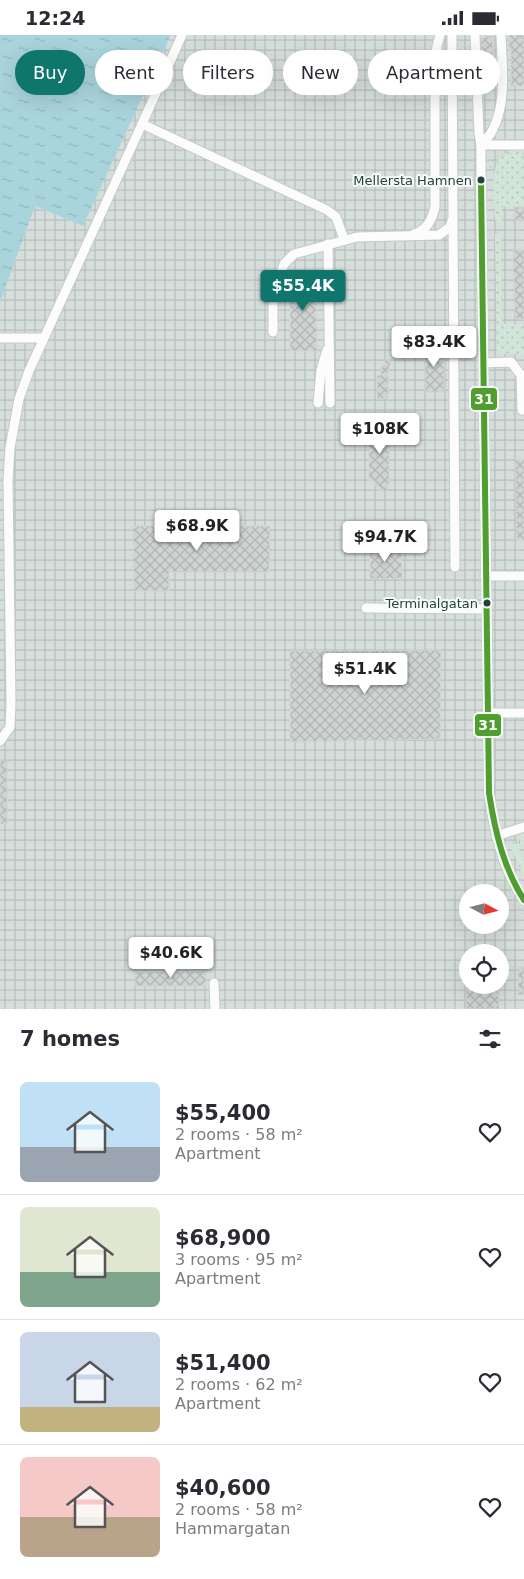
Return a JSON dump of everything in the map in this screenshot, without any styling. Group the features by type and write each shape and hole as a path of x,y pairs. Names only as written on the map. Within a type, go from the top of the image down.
{"street":[{"path":"0,741 10,727 12,703 8,480 10,448 19,399 43,339 182,35"},
{"path":"410,236 418,233 433,219 435,207 435,65 440,35"},
{"path":"452,35 455,567"},
{"path":"475,35 479,133 482,145 488,793 501,855 515,887 524,900"},
{"path":"482,145 493,130 502,96 501,35"},
{"path":"142,124 327,210 336,217 344,239"},
{"path":"482,145 524,145"},
{"path":"273,332 273,295 284,264 294,254 357,237 440,235 450,227 453,219"},
{"path":"328,244 330,403"},
{"path":"318,403 321,370 327,348 330,313"},
{"path":"0,338 43,339"},
{"path":"484,363 511,362 521,375 522,410 524,410"},
{"path":"485,576 524,576"},
{"path":"366,608 485,609"},
{"path":"487,713 524,713"},
{"path":"496,835 524,827"},
{"path":"214,983 214,1009"}],"path":[{"path":"489,171 491,163 500,154 524,154"}],"shaded area":[{"path":"171,35 524,35 524,1009 0,1009 0,303 35,206 83,226 143,95 173,95 173,50 164,50"}],"green space":[{"path":"524,149 524,206 502,207 502,222 495,220 494,182 497,163 501,156 508,151"},
{"path":"501,232 502,324 524,324 524,354 503,354 497,351 495,234"},
{"path":"524,837 524,840 518,846 524,861 524,880 511,849 512,843"}],"water":[{"path":"0,35 171,35 164,50 95,50 95,95 143,95 83,226 35,206 0,303"}],"building":[{"path":"509,35 524,35 524,86 511,86"},
{"path":"484,36 493,36 493,50 482,50 481,38 484,38"},
{"path":"515,207 524,207 524,220 515,220"},
{"path":"524,249 524,319 515,318 513,250"},
{"path":"290,271 315,271 317,351 290,351"},
{"path":"425,344 444,344 444,392 425,392"},
{"path":"386,359 391,362 388,370 388,398 377,399 377,376 381,375 381,369"},
{"path":"380,420 389,420 389,484 387,491 379,491 379,486 374,486 374,480 369,481 369,432 375,432 375,424 380,423"},
{"path":"515,459 524,459 524,541 517,541"},
{"path":"133,526 270,526 269,572 169,572 169,591 134,591"},
{"path":"370,546 392,546 392,549 401,549 402,578 370,579"},
{"path":"441,650 440,739 290,742 290,651"},
{"path":"0,760 7,760 7,824 0,824"},
{"path":"519,967 524,967 524,995 518,995"},
{"path":"206,971 206,986 135,986 135,972"},
{"path":"466,994 498,994 499,1009 467,1009"}],"transit line":[{"name":"31","path":"481,180 489,793 505,862 524,900"}],"place":[{"name":"Mellersta Hamnen","path":"481,180"},
{"name":"Terminalgatan","path":"487,603"}]}
